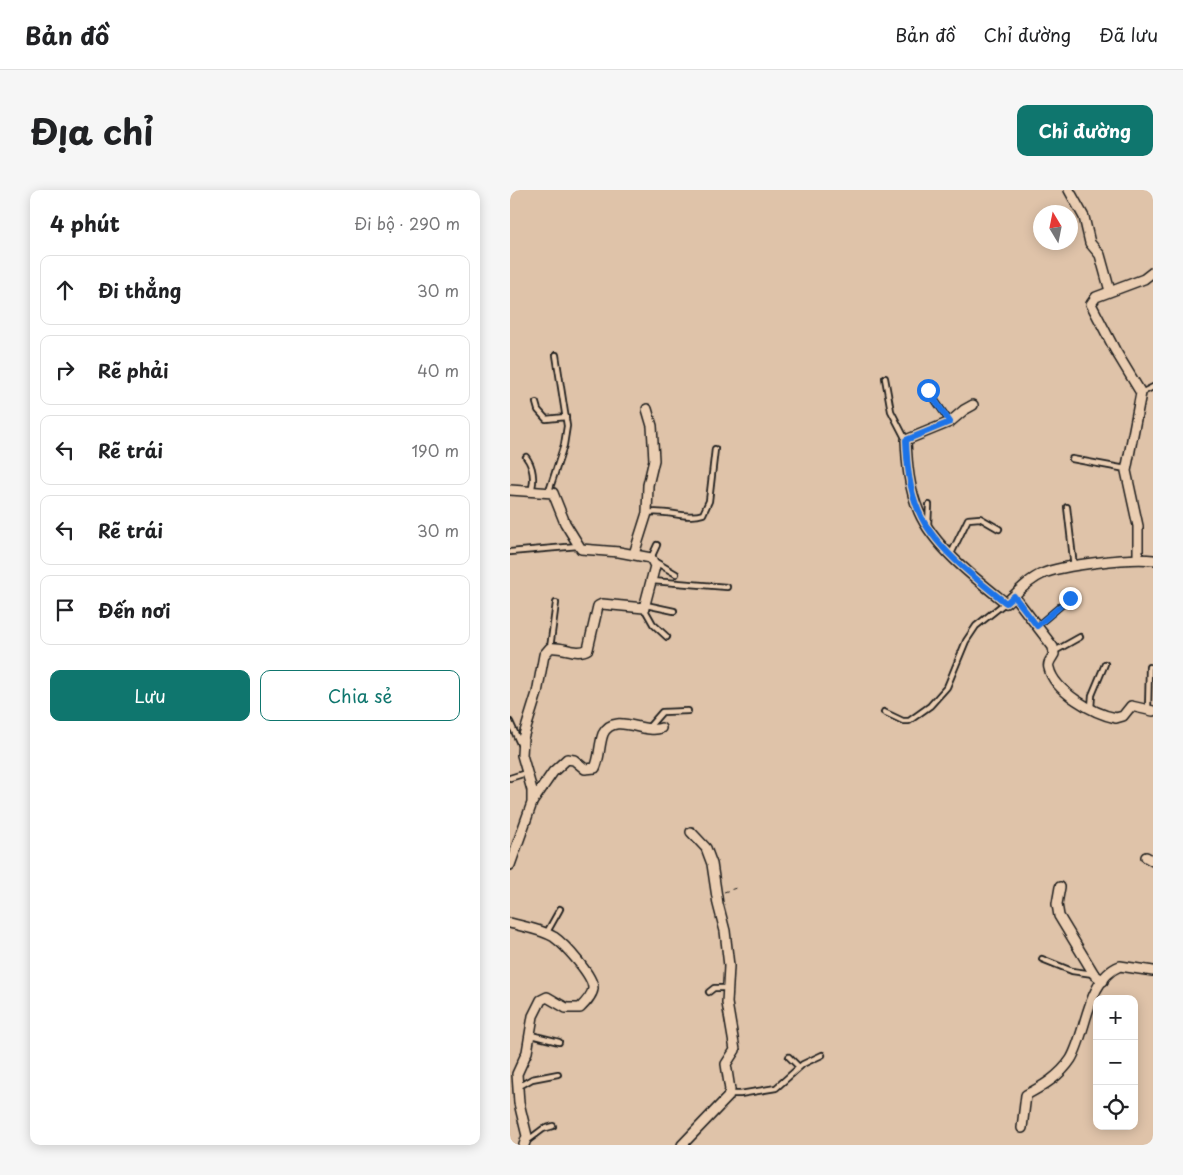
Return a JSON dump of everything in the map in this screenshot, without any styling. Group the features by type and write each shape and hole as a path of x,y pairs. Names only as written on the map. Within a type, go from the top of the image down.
{"street":[{"path":"1069,190 1084,217 1088,239 1100,255 1110,291"},
{"path":"1138,558 1138,526 1126,469 1141,393 1092,308 1093,300 1110,291 1137,283 1153,272"},
{"path":"973,405 950,422 906,440 913,496 928,529 972,576 1006,603 1043,574 1074,567 1138,558 1153,560"},
{"path":"634,554 647,513 648,485 655,451 652,426 647,409"},
{"path":"510,490 549,491 555,496 563,519 578,546 585,550 634,554 653,559 652,581 645,607 602,604 598,606 588,649 580,652 550,648 544,655 538,688 521,747 526,773 532,790 532,803"},
{"path":"1014,596 1054,651 1049,663 1049,670 1065,692 1079,703 1116,718 1123,716 1131,706 1150,710"},
{"path":"510,866 514,842 532,803 553,772 567,759 574,760 585,768 595,768 603,733 612,725 631,724 655,731 661,728"},
{"path":"682,1145 730,1094 726,1064 735,1050 727,1003 729,966 725,932 710,856 691,832"},
{"path":"1060,887 1057,904 1059,916 1094,974 1103,980"},
{"path":"510,923 556,939 578,962 591,981 593,990 585,1004 576,1009 566,1008 550,998 544,998 533,1016 527,1052 513,1075 518,1087 525,1143"},
{"path":"1022,1128 1026,1095 1051,1081 1070,1061 1088,1009 1103,980 1112,969 1120,966 1153,972"}],"lane":[{"path":"549,491 564,444 566,417 556,355"},
{"path":"885,378 891,411 906,440"},
{"path":"1141,393 1153,387"},
{"path":"928,390 950,422"},
{"path":"536,403 538,410 546,419 566,417"},
{"path":"647,513 663,511 696,517 703,514 709,502 715,449"},
{"path":"526,457 531,463 531,491"},
{"path":"1072,459 1126,469"},
{"path":"928,529 929,505"},
{"path":"1067,507 1074,567"},
{"path":"951,554 968,519 980,518 999,529"},
{"path":"656,545 653,559 676,574"},
{"path":"510,552 578,546"},
{"path":"652,581 727,587"},
{"path":"1037,626 1070,598"},
{"path":"550,648 556,603"},
{"path":"884,712 903,722 909,721 930,706 947,687 966,641 976,626 1006,603"},
{"path":"645,607 674,611"},
{"path":"645,607 654,624 667,637"},
{"path":"1054,651 1080,637"},
{"path":"1091,708 1092,695 1105,664"},
{"path":"1149,667 1150,710"},
{"path":"647,729 662,712 688,711"},
{"path":"510,722 513,733 521,747"},
{"path":"510,778 526,773"},
{"path":"546,934 560,909"},
{"path":"1042,959 1072,971 1094,974"},
{"path":"709,992 714,988 728,988"},
{"path":"529,1034 559,1042"},
{"path":"730,1094 776,1088 799,1067 822,1055"},
{"path":"789,1057 799,1067"},
{"path":"518,1087 532,1079 558,1074"},
{"path":"525,1143 543,1129 553,1126"}],"path":[{"path":"716,894 739,887"}],"route":[{"path":"928,390 950,422 906,440 913,496 925,525 935,538 978,581 1006,603 1014,596 1037,626 1070,598"}]}
